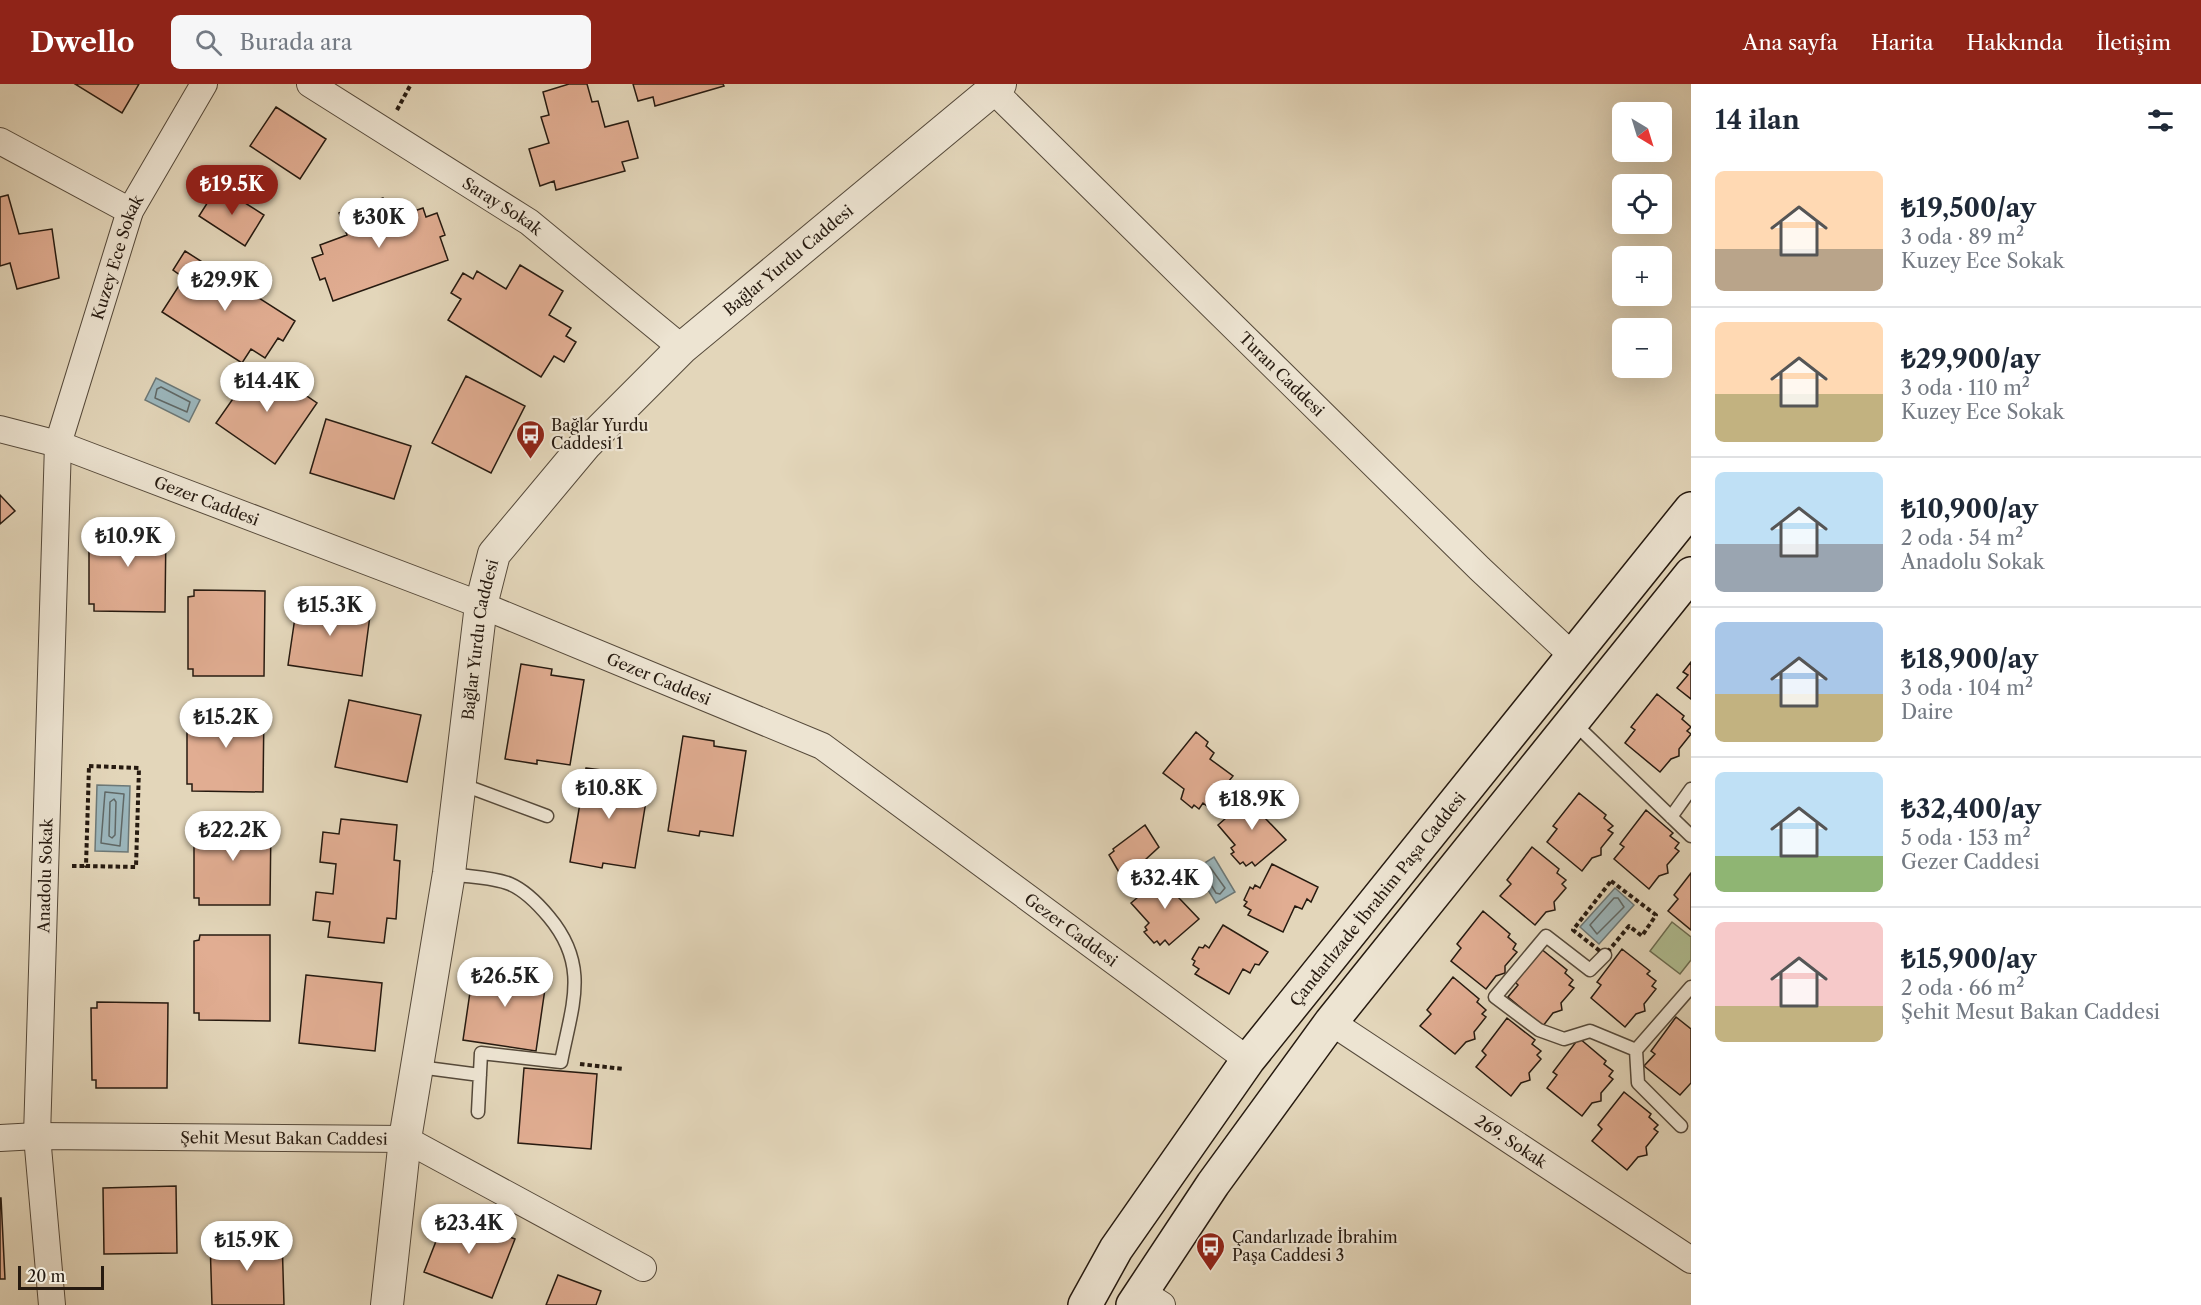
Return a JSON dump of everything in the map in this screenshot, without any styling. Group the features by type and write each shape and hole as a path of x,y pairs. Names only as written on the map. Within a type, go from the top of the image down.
{"main road":[{"name":"Çandarlızade İbrahim Paşa Caddesi","path":"1085,1305 1116,1249 1248,1060 1691,509"},
{"path":"1145,1300 1213,1184 1331,1022 1574,723 1691,574"}],"street":[{"name":"Kuzey Ece Sokak","path":"58,444 130,210 204,84"},
{"name":"Saray Sokak","path":"310,84 529,222 682,348"},
{"name":"Bağlar Yurdu Caddesi","path":"387,1305 405,1139 449,873 481,605 494,554 585,445 682,348 997,87"},
{"name":"Turan Caddesi","path":"997,87 1480,569 1574,657"},
{"path":"0,141 130,210"},
{"name":"Gezer Caddesi","path":"0,429 58,444 481,605 822,746 1248,1060"},
{"name":"Anadolu Sokak","path":"52,1305 37,1136 58,444"},
{"name":"269. Sokak","path":"1331,1022 1691,1260"},
{"name":"Şehit Mesut Bakan Caddesi","path":"0,1138 37,1136 405,1139 643,1268"}],"lane":[{"path":"1574,723 1691,836"},
{"path":"461,784 547,816"},
{"path":"1671,816 1691,789"},
{"path":"449,873 510,884 540,906 560,931 573,958 575,987 561,1062 481,1053 478,1112"},
{"path":"1605,955 1590,970 1546,936 1495,997 1539,1030 1564,1039 1590,1031 1636,1050"},
{"path":"1681,1126 1638,1083 1636,1050 1691,987"},
{"path":"418,1067 480,1075"}],"path":[{"path":"89,766 139,768 136,867 86,866 89,766"},
{"path":"1611,882 1656,915 1642,936 1629,926 1605,955 1573,930 1611,882"},
{"path":"561,1062 623,1069"}],"green space":[{"path":"1672,922 1691,937 1691,960 1680,974 1650,951"}],"water":[{"path":"156,378 200,400 189,422 145,400"},
{"path":"97,785 130,786 128,852 95,851"},
{"path":"1214,857 1235,892 1216,903 1195,869"},
{"path":"1615,888 1634,905 1599,944 1580,927"}],"building":[{"path":"75,84 139,84 122,113"},
{"path":"569,84 587,84 592,102 598,101 605,127 628,121 638,158 622,162 625,171 556,190 554,181 540,186 529,149 549,143 541,117 549,115 543,92"},
{"path":"633,84 723,84 724,86 655,106 653,97 638,101"},
{"path":"276,107 326,139 300,179 250,146"},
{"path":"218,186 264,215 245,246 199,216"},
{"path":"8,195 19,234 52,229 59,278 17,289 10,263 0,266 0,197"},
{"path":"383,198 391,219 423,208 426,217 437,213 445,235 440,237 448,260 333,301 325,278 320,280 312,258 323,254 320,245 347,235 339,213"},
{"path":"185,251 295,321 283,341 278,338 265,358 251,349 242,363 162,312 184,278 173,270"},
{"path":"520,265 563,291 549,315 571,328 566,336 576,342 564,362 554,356 541,377 448,320 461,299 451,293 463,273 473,279 477,271 506,289"},
{"path":"258,363 317,403 275,464 216,423"},
{"path":"466,376 525,406 491,473 432,443"},
{"path":"326,419 411,446 394,499 310,473"},
{"path":"0,495 15,511 0,524"},
{"path":"95,525 166,526 165,612 94,611 94,604 89,604 89,532 95,532"},
{"path":"194,590 265,591 264,676 193,676 193,669 188,669 188,597 194,596"},
{"path":"298,597 371,608 362,676 288,665"},
{"path":"1691,662 1691,699 1677,688 1688,675 1683,672"},
{"path":"521,664 552,669 551,675 584,680 570,765 537,760 537,764 505,759"},
{"path":"1657,694 1684,716 1682,719 1691,727 1687,731 1691,734 1679,749 1679,756 1671,759 1660,772 1625,743 1635,730 1631,727"},
{"path":"349,700 421,715 407,782 335,767"},
{"path":"193,706 264,706 263,792 192,791 192,784 187,784 187,712 193,712"},
{"path":"1196,732 1208,742 1206,746 1214,753 1210,759 1233,776 1208,807 1203,803 1199,809 1194,805 1192,808 1181,799 1184,789 1163,773"},
{"path":"683,736 714,741 714,746 746,751 733,836 700,831 699,836 668,831"},
{"path":"586,768 617,772 616,778 649,783 635,868 603,863 602,868 570,862"},
{"path":"1257,791 1268,803 1264,806 1272,814 1266,819 1286,840 1255,866 1252,862 1246,866 1243,862 1240,864 1231,854 1234,852 1231,848 1235,845 1218,825"},
{"path":"1579,793 1606,815 1604,818 1613,826 1608,830 1613,833 1601,848 1601,855 1592,858 1582,871 1547,842 1557,829 1553,826"},
{"path":"1646,810 1673,833 1670,836 1679,843 1675,848 1679,851 1667,865 1668,873 1659,876 1649,889 1614,859 1624,847 1620,844"},
{"path":"200,819 271,820 270,905 199,905 199,898 194,898 194,826 200,825"},
{"path":"341,819 397,825 394,860 400,861 396,919 387,918 384,943 328,937 330,922 313,920 316,892 333,894 336,864 320,862 323,832 339,834"},
{"path":"1145,825 1159,847 1132,872 1130,870 1120,874 1109,855 1114,851 1113,849"},
{"path":"1532,847 1559,869 1557,873 1566,880 1562,884 1566,888 1554,902 1555,910 1546,912 1535,925 1500,896 1511,884 1507,880"},
{"path":"1272,864 1318,887 1311,902 1307,899 1302,909 1295,906 1283,932 1248,915 1251,910 1244,906 1247,902 1244,900 1250,887 1253,889 1255,885 1260,888"},
{"path":"1171,869 1181,882 1178,884 1185,892 1179,898 1199,919 1169,945 1165,940 1160,945 1157,941 1154,943 1144,932 1149,923 1131,903"},
{"path":"1691,873 1691,930 1668,911 1678,899 1674,895"},
{"path":"1483,911 1510,934 1508,937 1516,944 1513,949 1517,952 1505,966 1505,973 1496,976 1486,989 1451,961 1461,948 1457,944"},
{"path":"1223,925 1268,952 1259,965 1255,964 1250,973 1243,969 1229,994 1195,974 1199,969 1193,965 1195,961 1192,959 1199,947 1203,948 1205,945 1209,948"},
{"path":"200,935 270,935 270,1021 199,1020 199,1013 194,1013 194,941 199,940"},
{"path":"1540,948 1567,970 1565,973 1573,980 1569,985 1574,988 1561,1003 1562,1010 1553,1013 1543,1026 1508,997 1518,985 1514,981"},
{"path":"1622,949 1650,971 1647,974 1656,981 1652,986 1656,989 1644,1004 1645,1011 1636,1014 1625,1027 1591,998 1601,985 1597,982"},
{"path":"474,965 547,975 536,1051 463,1040"},
{"path":"306,975 382,983 375,1051 299,1043"},
{"path":"1453,977 1479,999 1477,1002 1486,1010 1482,1014 1486,1017 1474,1032 1475,1039 1466,1042 1455,1054 1420,1026 1431,1014 1427,1010"},
{"path":"97,1002 168,1003 167,1088 96,1088 96,1080 92,1080 91,1008 97,1008"},
{"path":"1676,1017 1691,1029 1691,1083 1680,1095 1644,1066 1655,1054 1651,1051"},
{"path":"1507,1018 1535,1040 1532,1044 1541,1051 1537,1055 1541,1059 1529,1073 1530,1080 1521,1083 1511,1096 1476,1067 1486,1055 1482,1051"},
{"path":"1579,1038 1606,1061 1604,1064 1613,1071 1609,1076 1613,1079 1601,1093 1601,1101 1592,1103 1582,1116 1547,1088 1557,1075 1553,1072"},
{"path":"524,1068 597,1074 591,1149 518,1143"},
{"path":"1624,1092 1651,1114 1649,1117 1658,1125 1654,1129 1658,1132 1646,1147 1647,1155 1638,1157 1627,1170 1592,1141 1602,1129 1598,1125"},
{"path":"176,1186 177,1253 104,1254 103,1188"},
{"path":"1,1198 5,1279 0,1279"},
{"path":"447,1213 515,1239 492,1298 424,1272"},
{"path":"282,1237 284,1305 212,1305 210,1240"},
{"path":"558,1275 601,1291 596,1305 546,1305"}],"place":[{"name":"Bağlar Yurdu Caddesi 1","path":"530,460"},
{"name":"Çandarlızade İbrahim Paşa Caddesi 3","path":"1211,1272"}]}
